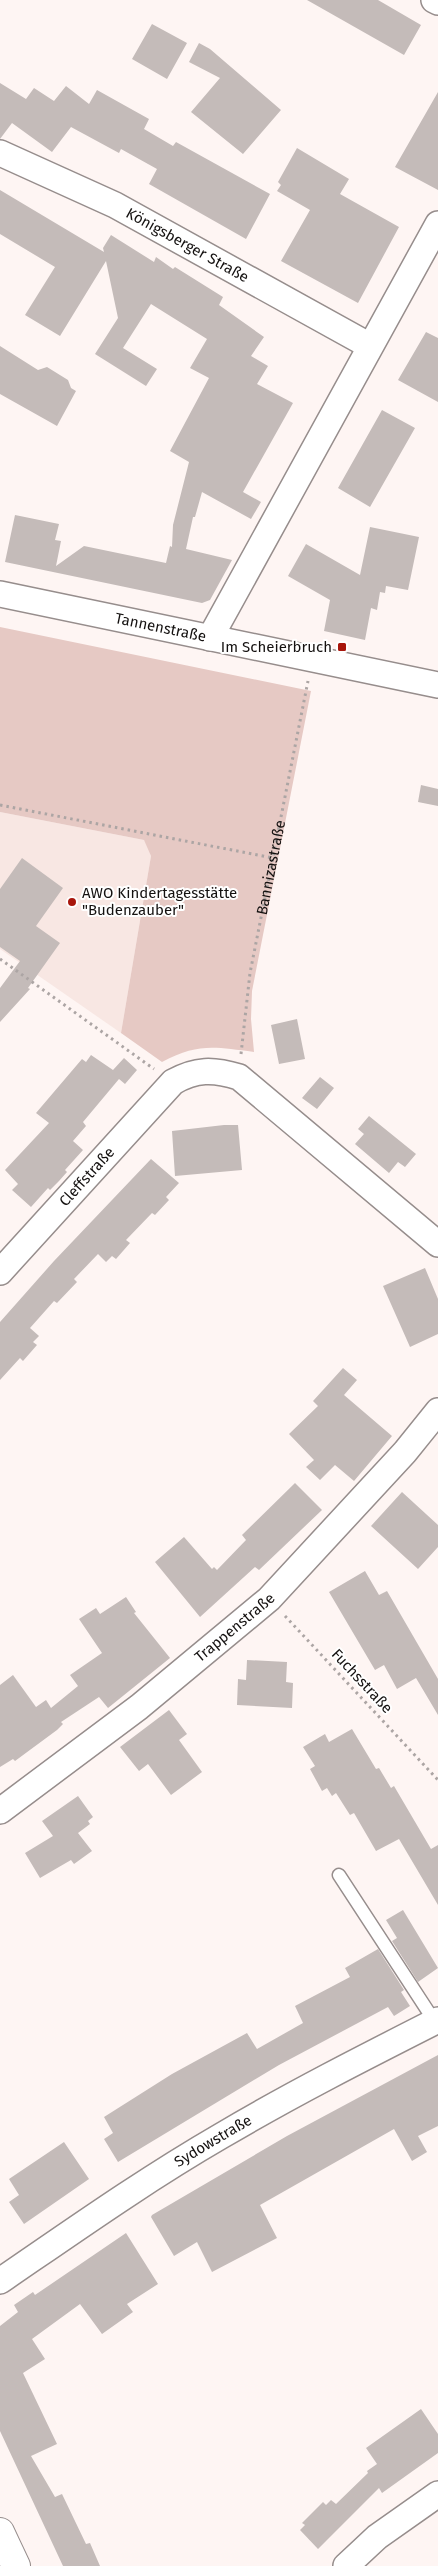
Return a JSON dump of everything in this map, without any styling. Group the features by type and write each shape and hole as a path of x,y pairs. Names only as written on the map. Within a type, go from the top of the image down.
{"street":[{"path":"434,0 438,2"},
{"name":"Königsberger Straße","path":"0,153 115,205 370,346"},
{"path":"210,638 438,224"},
{"name":"Tannenstraße","path":"0,594 438,685"},
{"path":"173,1082 197,1071 223,1072 239,1077 438,1244"},
{"name":"Cleffstraße","path":"0,1272 173,1082"},
{"name":"Trappenstraße","path":"0,1811 139,1707 269,1598 405,1452 438,1411"},
{"name":"Sydowstraße","path":"0,2281 120,2198 221,2136 353,2063 437,2021"},
{"path":"346,2566 377,2537 438,2494"},
{"path":"0,2532 16,2566"}],"lane":[{"path":"339,1875 437,2021"}],"path":[{"name":"Bannizastraße","path":"239,1077 250,973 312,659"},
{"path":"0,805 273,858"},
{"path":"0,959 173,1082"},
{"name":"Fuchsstraße","path":"269,1598 438,1780"}],"shaded area":[{"path":"0,627 311,691 252,991 251,1019 254,1052 217,1048 196,1049 162,1062 121,1033 151,856 144,840 0,812"},
{"name":"AWO Kindertagesstätte \"Budenzauber\"","path":"0,812 144,840 149,848 151,856 121,1033 0,949"}],"building":[{"path":"307,0 378,0 421,25 404,55"},
{"path":"152,24 187,43 167,79 132,59"},
{"path":"199,43 210,49 281,110 243,154 191,112 220,78 189,62"},
{"path":"0,83 26,99 34,88 54,101 66,86 89,104 97,90 149,119 144,129 173,146 176,142 270,194 246,239 149,184 157,169 121,149 119,153 71,127 52,152 12,123 0,139"},
{"path":"438,92 438,190 395,167"},
{"path":"297,148 349,179 340,194 399,227 358,303 281,261 310,210 277,191 281,185 278,182"},
{"path":"0,190 104,252 103,248 111,235 154,262 156,257 173,269 175,267 223,297 219,305 264,337 251,356 268,366 257,384 293,403 243,492 261,502 251,519 202,492 195,517 193,517 186,549 232,560 210,600 202,603 5,562 15,515 59,524 55,540 61,541 56,566 84,546 166,563 170,546 172,547 173,525 189,462 170,451 209,378 190,368 207,339 151,304 123,348 157,369 146,386 95,354 118,318 106,261 60,336 25,315 55,267 0,234"},
{"path":"426,332 438,338 438,402 398,380"},
{"path":"0,346 38,370 47,367 68,380 71,388 76,391 57,426 0,394"},
{"path":"382,410 415,428 370,507 338,488"},
{"path":"370,527 419,537 408,590 386,586 385,593 380,592 377,610 371,608 365,640 324,631 330,600 288,576 306,544 360,575"},
{"path":"421,785 438,789 438,806 418,802"},
{"path":"22,858 63,888 36,926 60,943 28,988 30,989 0,1022 0,988 20,961 0,947 0,889"},
{"path":"297,1019 305,1059 279,1064 271,1025"},
{"path":"91,1055 113,1070 124,1058 137,1070 125,1084 119,1079 83,1122 86,1126 73,1141 83,1150 65,1170 67,1172 59,1181 50,1190 48,1188 31,1207 12,1190 18,1184 5,1170 49,1123 36,1113 82,1059 86,1062"},
{"path":"320,1077 334,1088 317,1109 302,1098"},
{"path":"369,1116 416,1154 405,1167 398,1162 389,1173 355,1144 364,1134 358,1129"},
{"path":"238,1125 242,1170 175,1176 172,1131"},
{"path":"151,1159 179,1183 166,1197 169,1200 155,1215 152,1213 126,1240 130,1243 116,1259 112,1256 106,1262 98,1254 74,1279 77,1282 57,1303 54,1301 30,1328 39,1336 33,1342 37,1345 23,1361 20,1358 0,1380 0,1322 54,1261"},
{"path":"425,1268 438,1299 438,1334 410,1347 383,1286"},
{"path":"343,1368 357,1380 344,1395 392,1436 354,1481 335,1465 320,1480 306,1467 314,1460 289,1434 318,1406 313,1401"},
{"path":"295,1483 322,1510 259,1570 255,1567 200,1617 155,1562 184,1537 212,1569 214,1567 217,1570 246,1540 242,1535"},
{"path":"402,1492 438,1525 438,1547 418,1569 371,1526"},
{"path":"365,1571 379,1595 387,1591 438,1679 438,1715 416,1678 397,1689 384,1665 375,1670 329,1592"},
{"path":"126,1597 136,1612 134,1613 170,1658 108,1708 99,1697 61,1722 63,1724 57,1730 15,1761 13,1759 0,1767 0,1685 13,1675 36,1707 46,1700 51,1708 78,1686 70,1675 102,1653 79,1619 96,1608 100,1614"},
{"path":"247,1660 287,1662 286,1682 293,1683 292,1708 237,1705 238,1679 246,1680"},
{"path":"169,1710 187,1734 179,1740 202,1772 171,1795 148,1764 139,1771 120,1747"},
{"path":"352,1729 376,1769 379,1768 391,1788 394,1786 431,1849 438,1845 438,1905 399,1839 376,1851 354,1813 350,1815 336,1793 332,1796 327,1788 322,1791 310,1769 315,1766 303,1747 325,1734 329,1742"},
{"path":"78,1796 93,1817 88,1821 90,1824 78,1833 92,1851 74,1864 71,1860 40,1878 25,1853 53,1836 42,1821"},
{"path":"403,1910 438,1968 418,1982 392,1941 397,1938 386,1920"},
{"path":"378,1949 404,1990 401,1992 410,2006 394,2016 388,2007 279,2065 118,2162 104,2139 113,2133 104,2117 172,2074 247,2033 257,2049 303,2023 295,2006 350,1977 345,1968"},
{"path":"438,2055 438,2126 418,2136 427,2152 412,2161 394,2129 260,2205 277,2238 212,2272 197,2242 174,2256 151,2217 152,2215 287,2136"},
{"path":"64,2142 89,2179 24,2224 9,2202 19,2195 9,2179"},
{"path":"126,2233 158,2284 127,2304 133,2312 102,2334 80,2304 32,2339 45,2359 23,2373 57,2444 31,2456 55,2497 62,2494 86,2544 90,2543 100,2566 63,2566 0,2431 0,2326 18,2312 14,2305 33,2292 35,2295"},
{"path":"421,2409 438,2434 438,2453 382,2493 379,2488 318,2549 300,2530 305,2525 302,2523 323,2502 326,2505 331,2500 336,2504 368,2473 367,2471 377,2464 366,2448"}],"place":[{"name":"Im Scheierbruch","path":"342,647"},
{"name":"AWO Kindertagesstätte \"Budenzauber\"","path":"72,902"}]}
